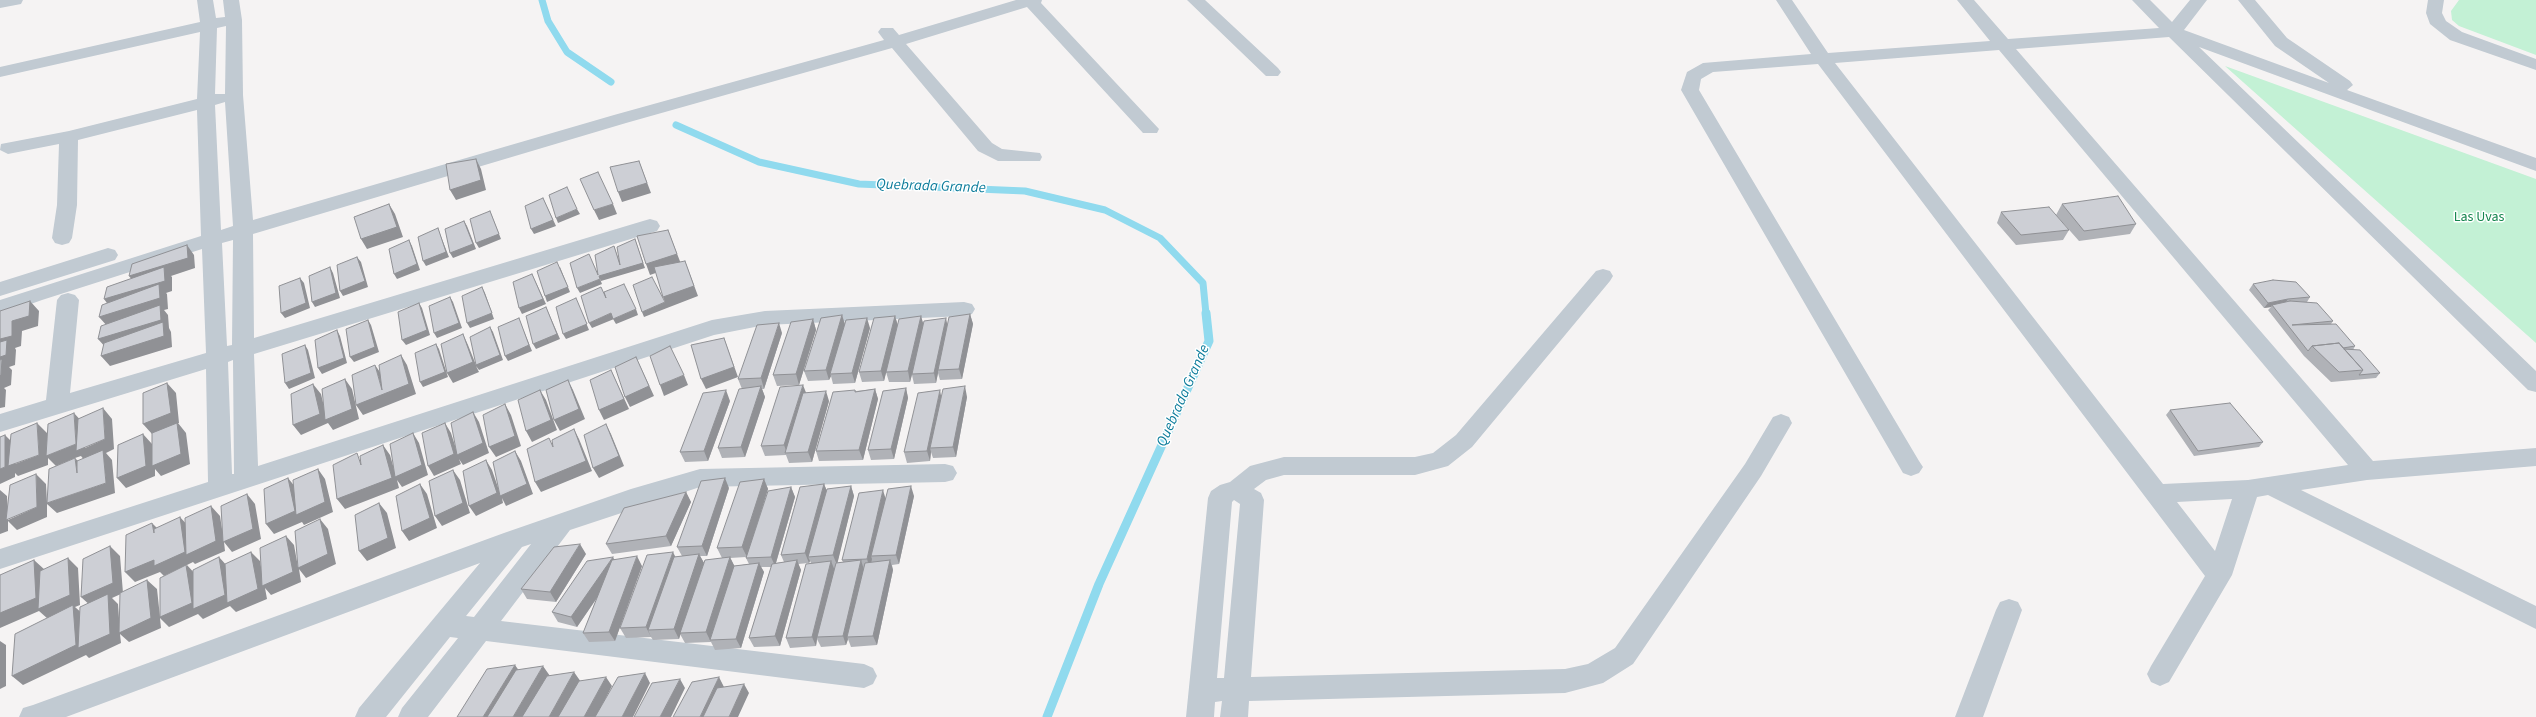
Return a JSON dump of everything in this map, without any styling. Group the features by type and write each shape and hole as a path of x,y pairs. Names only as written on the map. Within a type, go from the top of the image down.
{"street":[{"path":"0,3 15,0"},
{"path":"205,0 209,25 206,101 215,290 220,487"},
{"path":"231,0 234,20 234,95 243,222 242,284 246,478"},
{"path":"1195,0 1272,72"},
{"path":"1784,0 1823,59 2219,575"},
{"path":"1965,0 2367,471"},
{"path":"2140,0 2536,384"},
{"path":"2173,32 2199,0"},
{"path":"2246,0 2281,42 2327,75 2388,110"},
{"path":"2436,0 2434,13 2438,24 2456,36 2536,65"},
{"path":"0,289 243,222 891,37 991,5 1031,1 1150,129"},
{"path":"0,72 234,20"},
{"path":"1911,467 1690,90 1693,76 1709,67 2173,32 2536,165"},
{"path":"891,37 985,148 998,155 1034,157"},
{"path":"8,148 69,137 234,95"},
{"path":"62,238 67,205 69,137"},
{"path":"0,423 650,226"},
{"path":"0,308 211,231"},
{"path":"1200,717 1220,498 1228,492 1237,490 1258,473 1284,466 1415,466 1440,460 1464,442 1603,276"},
{"path":"215,290 242,284"},
{"path":"57,406 68,300"},
{"path":"0,559 712,328 765,318 964,309"},
{"path":"1203,690 1565,681 1594,675 1624,656 1753,470 1781,423"},
{"path":"2157,494 2260,487 2367,471 2536,457"},
{"path":"33,717 513,540 640,496 700,478 945,473"},
{"path":"2160,674 2219,575 2260,487"},
{"path":"2260,487 2536,618"},
{"path":"1234,717 1252,500 1237,490"},
{"path":"412,717 561,524"},
{"path":"370,717 513,540"},
{"path":"1968,717 2009,610"},
{"path":"445,625 479,631 864,676"}],"green space":[{"path":"2459,0 2536,0 2536,55 2459,26 2452,20 2451,11"},
{"name":"Las Uvas","path":"2225,66 2536,179 2536,343"}],"building":[{"path":"476,159 481,180 450,190 446,164"},
{"path":"639,161 647,183 618,192 610,167"},
{"path":"598,172 613,204 594,210 580,179"},
{"path":"567,187 577,209 556,218 549,195"},
{"path":"2118,196 2136,224 2084,231 2062,204"},
{"path":"543,198 553,220 531,229 525,206"},
{"path":"389,204 397,227 361,239 354,217"},
{"path":"2049,207 2069,230 2021,235 2001,212"},
{"path":"490,211 499,234 476,243 470,219"},
{"path":"464,221 473,244 450,253 445,229"},
{"path":"438,228 446,252 423,261 418,237"},
{"path":"668,230 677,254 646,264 637,236"},
{"path":"635,239 643,263 599,276 600,279 577,288 570,263 589,254 598,275 595,255 614,246 620,265 617,247"},
{"path":"409,240 417,264 394,274 389,249"},
{"path":"187,245 188,258 129,276 132,264"},
{"path":"357,257 365,281 340,291 337,265"},
{"path":"685,261 694,286 663,297 654,267"},
{"path":"557,262 568,287 545,296 537,271"},
{"path":"164,267 165,281 104,299 107,287"},
{"path":"330,267 336,293 312,302 309,276"},
{"path":"532,274 543,299 519,308 513,282"},
{"path":"652,277 665,302 642,312 633,285"},
{"path":"300,278 306,303 281,313 279,286"},
{"path":"2273,280 2296,282 2310,297 2268,303 2253,284"},
{"path":"159,284 160,298 99,317 102,305"},
{"path":"624,284 636,309 613,319 611,313 589,323 581,296 601,287 606,298 604,292"},
{"path":"482,287 492,313 467,323 462,296"},
{"path":"450,297 459,323 434,333 429,306"},
{"path":"576,298 587,324 563,334 556,307"},
{"path":"30,301 29,316 12,321 12,336 0,339 0,311"},
{"path":"2290,301 2317,303 2333,321 2292,325 2336,324 2355,346 2343,348 2339,343 2312,346 2308,351 2272,305"},
{"path":"419,303 427,330 402,340 398,312"},
{"path":"160,305 161,320 98,339 101,326"},
{"path":"546,307 557,334 533,344 526,316"},
{"path":"970,314 959,369 938,370 949,317"},
{"path":"842,315 826,370 804,371 821,318"},
{"path":"895,316 881,371 859,372 874,318"},
{"path":"921,316 908,371 886,372 899,319"},
{"path":"519,318 529,345 505,356 498,327"},
{"path":"867,318 852,373 830,374 846,320"},
{"path":"946,318 934,373 912,374 924,321"},
{"path":"813,319 796,374 773,375 791,322"},
{"path":"368,320 375,347 350,357 346,329"},
{"path":"163,322 164,336 101,356 104,343"},
{"path":"779,323 761,378 738,379 757,325"},
{"path":"490,327 500,355 476,365 470,337"},
{"path":"337,330 344,358 318,368 315,340"},
{"path":"463,334 473,362 447,373 441,344"},
{"path":"724,338 734,367 701,379 691,345"},
{"path":"7,340 6,355 0,357 0,342"},
{"path":"2339,343 2363,370 2339,372 2312,346"},
{"path":"436,344 445,372 420,382 415,353"},
{"path":"305,345 311,373 285,383 282,354"},
{"path":"670,346 684,375 660,385 650,356"},
{"path":"2344,349 2360,350 2380,373 2359,375 2363,370"},
{"path":"401,355 409,384 356,405 352,375 375,365 382,390 379,365"},
{"path":"636,357 649,386 625,397 615,367"},
{"path":"2,359 1,375 0,376 0,360"},
{"path":"611,370 624,399 599,410 590,380"},
{"path":"345,379 352,409 325,420 322,389"},
{"path":"568,380 579,409 554,420 546,390"},
{"path":"167,383 171,413 143,424 143,393"},
{"path":"313,384 320,414 293,425 291,394"},
{"path":"803,385 784,445 761,446 780,387"},
{"path":"761,386 741,447 718,448 739,389"},
{"path":"965,386 953,447 930,448 943,389"},
{"path":"906,388 891,449 868,450 883,391"},
{"path":"875,389 859,450 816,451 833,392 855,390 855,392"},
{"path":"540,390 551,420 526,431 518,400"},
{"path":"726,390 704,451 680,452 703,393"},
{"path":"940,390 927,451 904,452 918,393"},
{"path":"826,391 808,452 785,453 803,393"},
{"path":"2230,403 2263,442 2198,451 2170,410"},
{"path":"505,404 515,436 489,447 483,415"},
{"path":"103,408 105,439 76,451 78,419"},
{"path":"473,412 483,443 457,455 451,423"},
{"path":"74,413 76,444 46,456 48,424"},
{"path":"37,423 39,455 8,466 11,434"},
{"path":"177,423 181,454 152,466 152,433"},
{"path":"445,423 454,454 428,466 422,433"},
{"path":"606,424 619,456 593,468 584,435"},
{"path":"574,429 586,461 535,482 527,449 549,438 553,447 552,440"},
{"path":"413,433 422,465 395,477 390,444"},
{"path":"143,434 146,466 117,478 118,445"},
{"path":"5,435 5,467 0,469 0,437"},
{"path":"383,445 392,478 337,499 333,465 357,453 361,465 360,456"},
{"path":"103,450 106,483 47,503 49,469 75,458 77,473 77,461"},
{"path":"515,451 527,484 500,496 493,462"},
{"path":"486,460 497,493 469,506 463,471"},
{"path":"318,469 325,502 296,515 293,480"},
{"path":"453,470 463,503 435,516 429,481"},
{"path":"36,474 37,507 6,520 10,485"},
{"path":"288,478 295,511 266,524 264,489"},
{"path":"725,478 702,546 677,547 701,481"},
{"path":"764,479 742,547 717,548 740,482"},
{"path":"420,484 430,518 402,531 396,496"},
{"path":"824,484 805,553 781,555 800,487"},
{"path":"851,486 833,555 808,557 827,489"},
{"path":"911,486 896,555 871,556 888,489"},
{"path":"791,487 771,557 746,558 768,491"},
{"path":"883,490 867,559 842,560 859,493"},
{"path":"686,492 666,536 606,544 624,508"},
{"path":"247,494 253,529 223,542 221,506"},
{"path":"379,503 388,538 359,551 355,515"},
{"path":"211,506 216,541 186,555 185,518"},
{"path":"180,517 185,552 154,566 154,560 125,572 126,535 152,523 154,533 154,529"},
{"path":"320,519 328,554 298,568 295,531"},
{"path":"286,536 293,572 262,586 260,548"},
{"path":"580,544 550,592 521,589 554,547"},
{"path":"110,546 113,583 81,597 83,559"},
{"path":"251,552 258,589 227,603 225,564"},
{"path":"673,552 646,627 620,628 647,555"},
{"path":"699,554 674,629 648,630 674,557"},
{"path":"637,556 609,632 583,633 612,560"},
{"path":"219,557 225,595 193,609 193,570"},
{"path":"613,557 571,617 552,612 587,561"},
{"path":"730,557 706,632 680,633 705,560"},
{"path":"68,558 70,595 38,609 40,571"},
{"path":"34,560 36,598 0,613 0,575"},
{"path":"797,560 775,636 749,638 772,564"},
{"path":"861,560 843,636 817,637 836,563"},
{"path":"890,560 873,636 847,637 865,563"},
{"path":"831,561 812,637 786,638 806,564"},
{"path":"759,563 736,639 710,640 734,566"},
{"path":"186,565 192,603 160,617 160,578"},
{"path":"147,580 151,618 119,633 120,593"},
{"path":"108,594 110,634 78,648 80,607"},
{"path":"73,605 76,645 12,676 15,634"},
{"path":"515,665 483,717 457,717 487,669"},
{"path":"543,666 513,717 487,717 516,670"},
{"path":"574,672 549,717 522,717 547,676"},
{"path":"645,673 622,717 595,717 618,677"},
{"path":"606,677 584,717 558,717 579,681"},
{"path":"719,677 700,717 673,717 692,682"},
{"path":"680,679 660,717 634,717 652,683"},
{"path":"744,684 729,717 703,717 717,688"}],"waterway":[{"name":"Quebrada Grande","path":"542,0 548,21 567,52 611,82"},
{"name":"Quebrada Grande","path":"676,125 759,162 859,184 1025,191 1105,210 1160,238 1203,283 1206,314"},
{"name":"Quebrada Grande","path":"1047,717 1099,584 1209,341 1206,313"}]}
